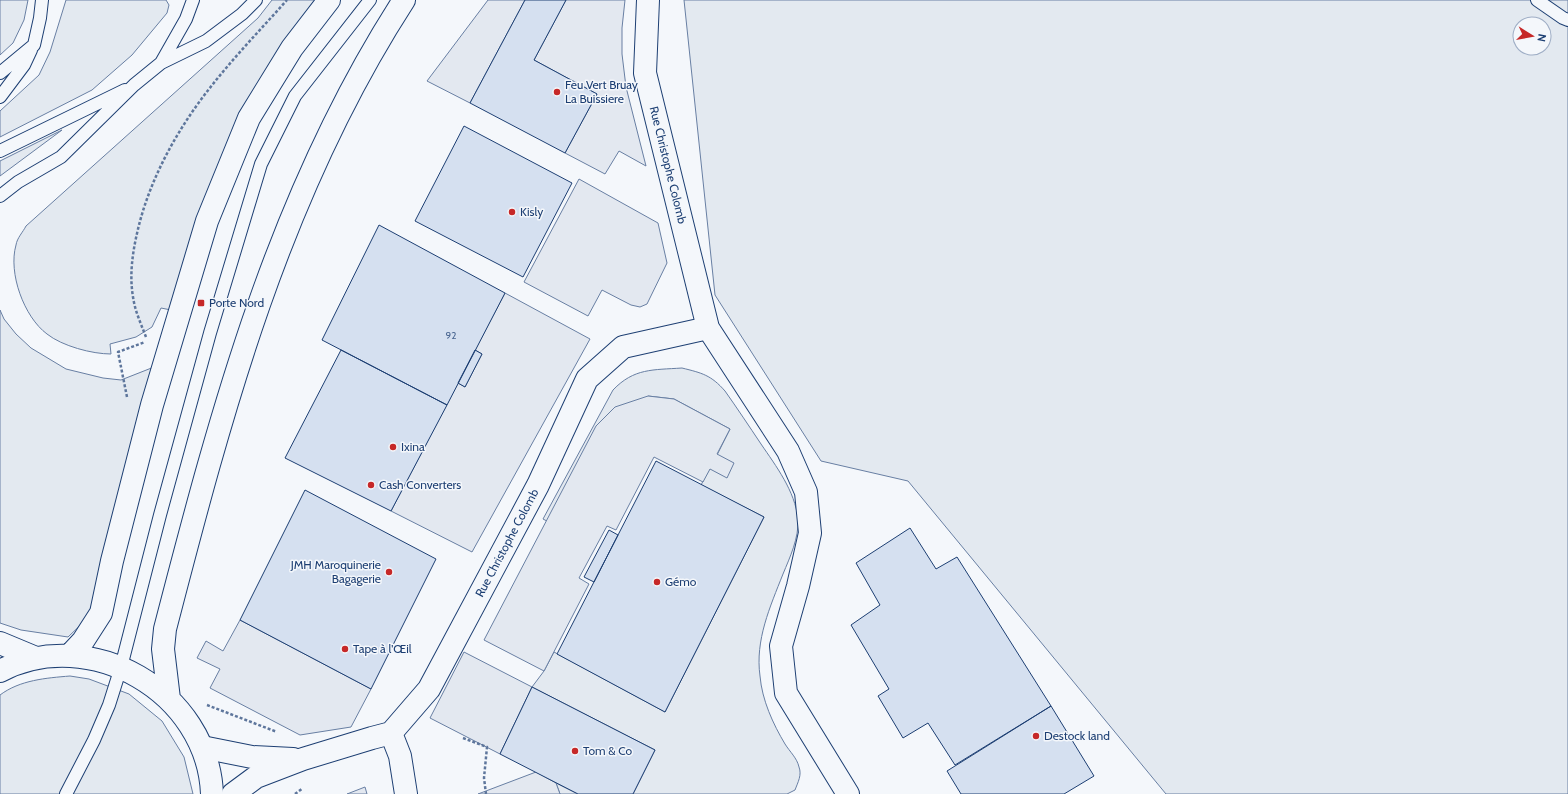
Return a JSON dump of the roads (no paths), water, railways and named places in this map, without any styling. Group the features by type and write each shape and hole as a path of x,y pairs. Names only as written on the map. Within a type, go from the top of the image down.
{"main road":[{"path":"69,656 83,642 101,613 112,561 152,405 207,221 249,118 292,48 329,0"},
{"path":"169,699 163,649 165,629 199,499 249,330 277,253 329,132 357,76 404,0"},
{"name":"Rue Christophe Colomb","path":"648,0 645,73 708,328 788,451 806,492 810,533 798,586 781,646 786,693 848,794"},
{"name":"Rue Christophe Colomb","path":"392,733 429,689 538,484 587,379 623,348 708,328"},
{"path":"0,643 36,658"},
{"path":"0,671 8,666 36,658 69,656 87,658 121,667 148,682 169,699 188,722 202,747 211,782 212,794"},
{"path":"233,794 256,777 302,759 392,733 400,756 406,794"},
{"path":"202,747 252,757 302,759"}],"lane":[{"path":"0,97 24,65 34,45 42,0"},
{"path":"161,63 186,19 193,0"},
{"path":"0,196 18,182 61,157 134,85 161,63 206,42 242,14 256,0"},
{"path":"66,794 97,733 109,705 121,667 160,514 210,333 261,164 294,96 370,0"},
{"path":"1537,0 1568,20"},
{"path":"0,73 34,45"},
{"path":"0,151 134,85"}],"place":[{"name":"Feu Vert Bruay La Buissiere","path":"557,92"},
{"name":"Kisly","path":"512,212"},
{"name":"Porte Nord","path":"201,303"},
{"name":"Ixina","path":"393,447"},
{"name":"Cash Converters","path":"371,485"},
{"name":"JMH Maroquinerie Bagagerie","path":"389,572"},
{"name":"Gémo","path":"657,582"},
{"name":"Tape à l'Œil","path":"345,649"},
{"name":"Destock land","path":"1036,736"},
{"name":"Tom & Co","path":"575,751"}]}
